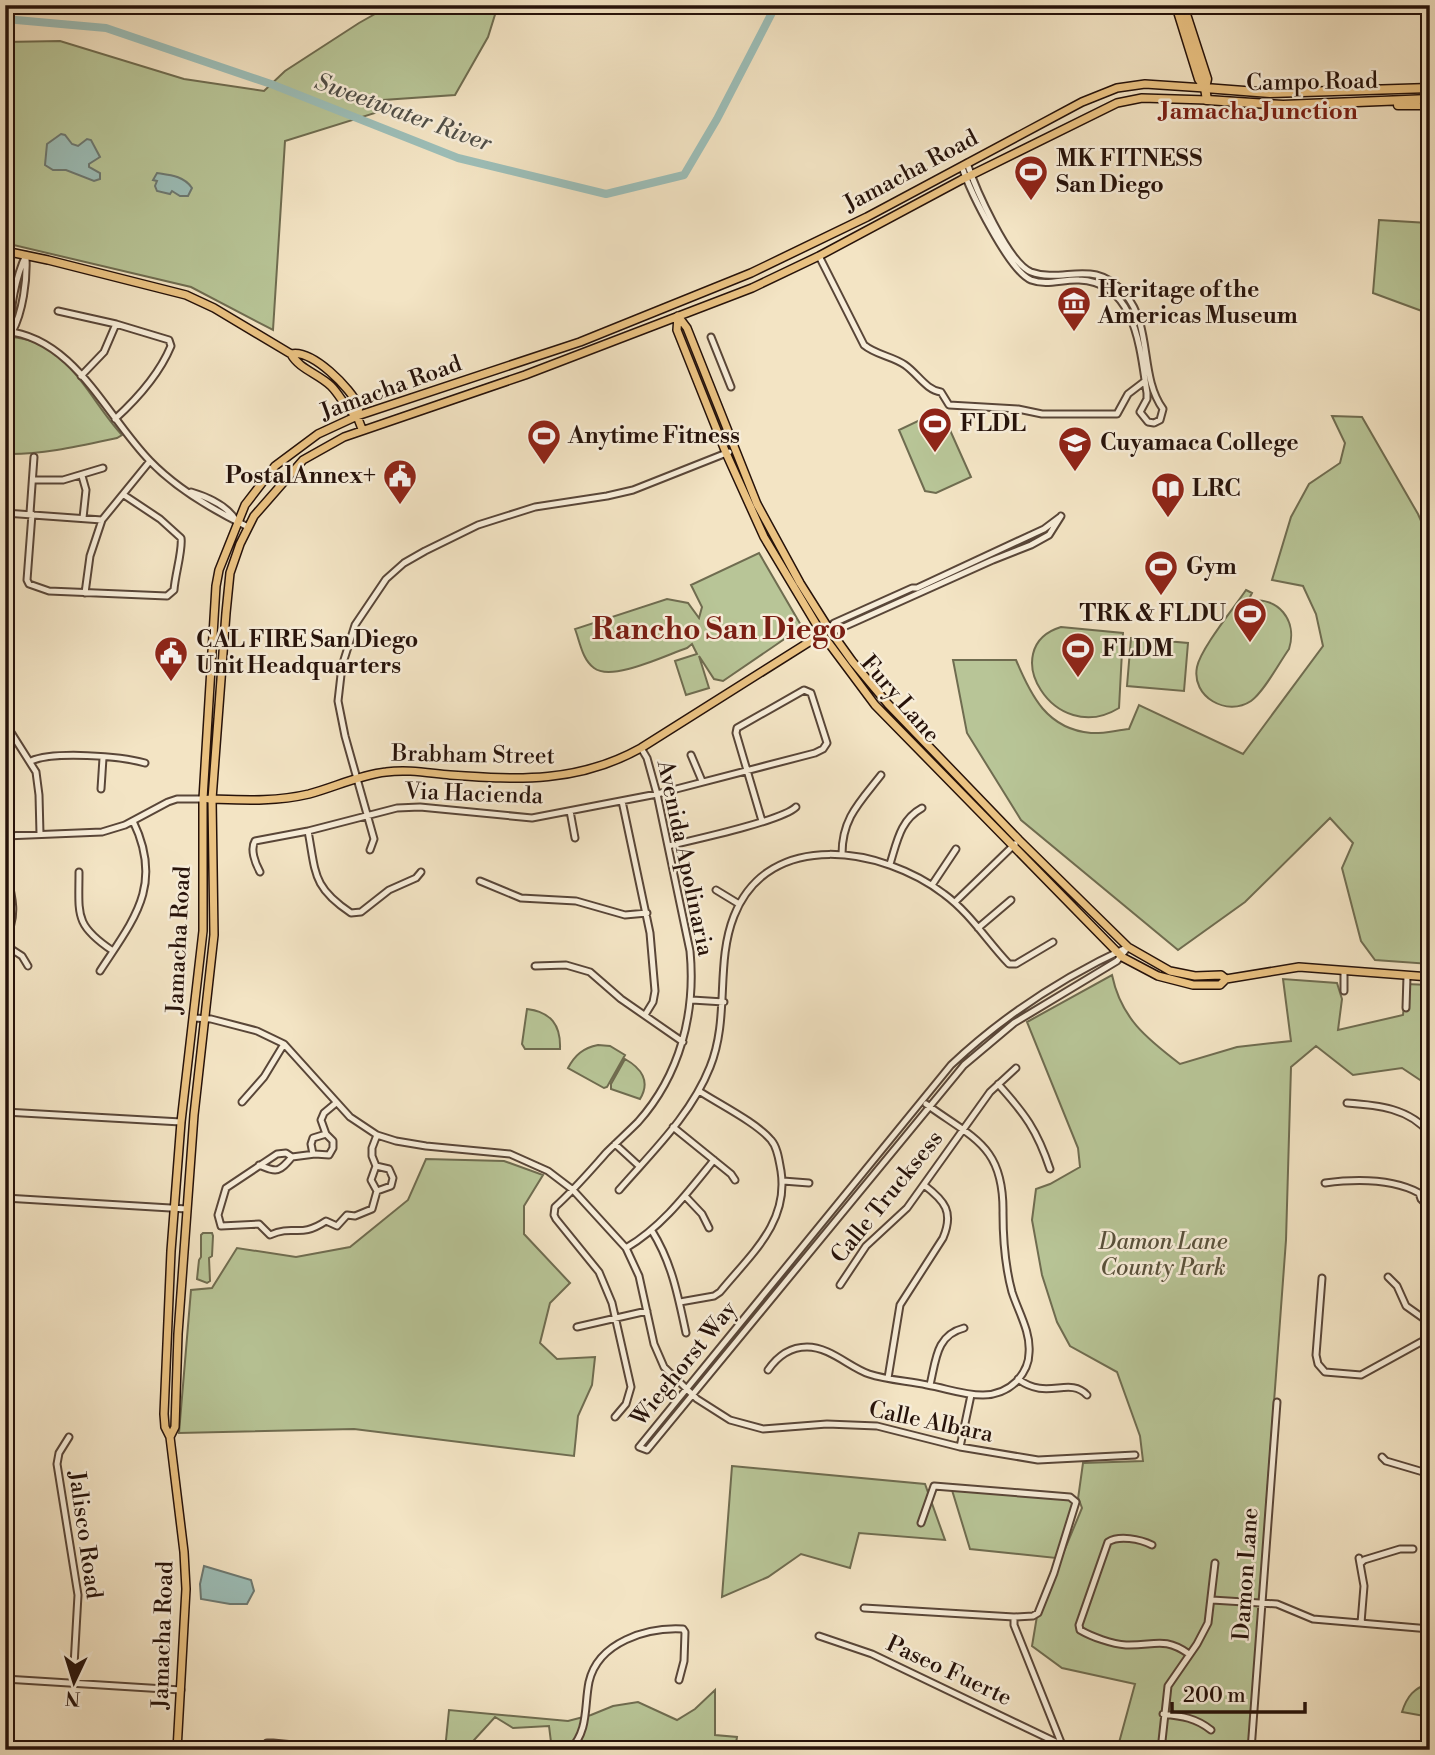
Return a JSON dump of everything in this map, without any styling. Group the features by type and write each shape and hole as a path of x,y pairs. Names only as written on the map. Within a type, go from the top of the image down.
{"highway":[{"path":"1176,5 1199,79 1205,88"},
{"path":"1183,5 1207,79 1207,100"},
{"name":"Campo Road","path":"1205,88 1270,93 1430,88"},
{"name":"Campo Road","path":"1207,100 1283,105 1430,99"},
{"path":"1378,100 1391,105 1420,105"}],"main road":[{"name":"Jamacha Road","path":"177,1750 186,1589 170,1437 165,1427 164,1395 174,1209 203,930 203,799 216,586 219,570 245,505 275,466 318,434 357,416 580,342 751,273 867,218 1082,102 1117,88 1145,84 1205,88"},
{"name":"Jamacha Road","path":"170,1437 175,1427 174,1390 180,1297 214,927 212,799 229,581 240,544 254,516 303,460 322,447 362,429 525,375 752,288 1117,103 1142,98 1207,100"},
{"path":"5,251 186,295 214,307 291,354 300,353 336,377 355,398 362,429"},
{"name":"Fury Lane","path":"673,305 687,328 757,504 825,632 888,704 1019,840 1128,947 1170,971 1195,976 1221,975 1226,979"},
{"name":"Fury Lane","path":"678,316 677,330 726,453 764,537 875,705 1120,954 1158,976 1192,985 1220,985 1226,979 1299,967 1430,978"},
{"name":"Brabham Street","path":"203,799 279,800 310,794 383,772 410,770 446,775 542,779 590,770 620,760 641,748 825,632"},
{"path":"170,1307 180,1297"}],"street":[{"path":"964,165 1011,262 1022,274 1032,281 1048,283 1077,279 1101,284 1118,296 1128,309 1148,379 1163,409 1163,415 1154,423 1147,422 1140,412 1147,399 1148,379"},
{"path":"26,255 20,268 9,331 37,339 54,349 81,376 150,461 203,503 248,527"},
{"path":"819,256 864,345 873,352 904,364 932,390 942,392 949,405 1018,409 1042,414 1117,414 1128,394 1148,379"},
{"path":"58,311 165,337 171,346 137,398 115,419"},
{"path":"81,376 104,352 116,324"},
{"path":"711,337 731,387"},
{"path":"370,850 374,839 345,736 338,701 339,682 355,625 386,579 404,563 478,525 535,507 633,490 735,450"},
{"path":"34,457 27,580 29,584 48,591 163,596 172,593 182,547 181,538 160,519 124,495"},
{"path":"85,593 93,544 102,520 150,461"},
{"path":"33,480 63,480 103,468"},
{"path":"82,476 86,490 83,518"},
{"path":"5,513 102,520"},
{"path":"1061,516 1049,535 1031,545 837,630 825,632 834,622 917,588 1044,529 1061,516"},
{"path":"993,560 1003,552 1004,547"},
{"name":"Via Hacienda","path":"260,872 255,863 254,842 367,815 410,807 532,818 657,794 746,772 823,749 827,743 811,693 804,690 737,728 746,772"},
{"path":"5,723 36,772 40,834"},
{"name":"Avenida Apolinaria","path":"615,1318 610,1295 599,1272 556,1219 555,1207 653,1102 673,1068 683,1042 691,1000 690,951 657,794 647,758 641,748"},
{"path":"31,761 50,755 130,759 145,763"},
{"path":"691,755 702,781"},
{"path":"101,789 103,758"},
{"path":"746,772 762,821"},
{"path":"842,854 843,834 848,819 881,775"},
{"name":"Brabham Street","path":"5,836 102,832 133,821 177,799 203,799"},
{"path":"622,801 647,913 655,991 653,1002 645,1015"},
{"path":"668,846 791,813 796,807"},
{"path":"890,864 904,824 912,814 922,808"},
{"path":"570,811 575,838"},
{"path":"100,971 135,917 143,898 145,853 133,821"},
{"path":"308,831 318,880 324,891 351,914 361,912 389,890 416,878 421,872"},
{"path":"955,902 1019,840"},
{"path":"932,885 956,849"},
{"path":"619,1190 673,1127 699,1091 715,1055 724,1002 727,943 739,904 753,885 787,862 816,855 842,854 890,864 932,885 955,902 1009,964 1016,964 1053,942"},
{"path":"5,868 13,901 12,920 5,938"},
{"path":"79,872 79,909 82,922 92,937 113,951"},
{"path":"480,881 522,898 576,901 625,915 647,913"},
{"path":"716,890 739,904"},
{"path":"978,928 1011,900"},
{"path":"5,945 22,956 28,966"},
{"name":"Wieghorst Way","path":"1120,954 1008,1016 951,1065 639,1447 647,1450 964,1065 997,1036 1120,954 1128,947"},
{"path":"535,966 560,964 584,969 595,975 621,999 683,1042"},
{"path":"1344,972 1344,991"},
{"path":"1406,1008 1407,976"},
{"path":"691,1000 724,1002"},
{"name":"Calle Albara","path":"194,1018 257,1031 284,1044 355,1122 377,1135 426,1146 510,1154 548,1171 573,1190 626,1248 639,1276 658,1356 667,1371 685,1389 723,1418 748,1427 775,1429 814,1424 859,1425 897,1430 960,1447 1038,1460 1135,1455"},
{"path":"242,1102 264,1077 284,1044"},
{"name":"Calle Trucksess","path":"840,1285 866,1245 895,1220 998,1084 1016,1068"},
{"path":"998,1084 1027,1116 1038,1134 1050,1169"},
{"path":"680,1302 714,1296 720,1292 776,1220 782,1202 783,1181 775,1145 769,1138 699,1091"},
{"path":"768,1370 786,1352 808,1347 822,1350 867,1373 981,1396 1006,1390 1027,1366 1029,1346 1011,1288 1006,1261 1001,1175 986,1149 921,1100"},
{"path":"1347,1102 1383,1106 1417,1121 1430,1134"},
{"path":"259,1165 276,1171 292,1157 329,1155 333,1144 322,1126 322,1118 336,1103"},
{"path":"5,1112 181,1122"},
{"path":"673,1127 735,1180"},
{"path":"313,1154 313,1138 326,1134"},
{"path":"292,1157 286,1153 277,1154 226,1188 218,1215 221,1226 259,1224 270,1235 285,1228 300,1233 326,1221 337,1226 347,1215 355,1216 372,1209 377,1191 371,1180 376,1166 371,1153 377,1135"},
{"path":"615,1144 639,1166"},
{"path":"626,1248 652,1231 714,1160"},
{"path":"376,1166 389,1169 393,1178 391,1186 377,1191"},
{"path":"1325,1183 1347,1180 1397,1185 1419,1193 1420,1199 1430,1204"},
{"path":"783,1181 809,1183"},
{"path":"888,1378 900,1306 948,1227 947,1207 924,1185"},
{"path":"685,1196 702,1214 709,1228"},
{"path":"5,1198 187,1209"},
{"path":"652,1231 668,1260 686,1333"},
{"path":"1388,1277 1397,1286 1406,1306 1430,1323"},
{"path":"1322,1278 1316,1354 1318,1364 1325,1372 1361,1375 1430,1337"},
{"path":"578,1327 647,1311"},
{"path":"615,1318 631,1387 626,1404 615,1417"},
{"path":"930,1385 943,1340 953,1331 964,1328"},
{"path":"1018,1379 1038,1389 1072,1386 1087,1395"},
{"path":"960,1447 971,1395"},
{"name":"Damon Lane","path":"1251,1750 1277,1402"},
{"name":"Jalisco Road","path":"69,1437 59,1453 57,1464 78,1595 73,1683"},
{"path":"1381,1457 1430,1474"},
{"path":"864,1608 1033,1616 1038,1613 1077,1506 1074,1499 934,1486 921,1522"},
{"path":"1152,1545 1144,1541 1116,1538 1108,1542 1079,1625 1080,1630 1118,1644 1171,1644 1189,1654"},
{"path":"1361,1623 1364,1586 1360,1560 1400,1549 1412,1549"},
{"path":"1161,1750 1168,1686 1208,1623 1215,1563"},
{"path":"1212,1600 1281,1605 1313,1619 1430,1629"},
{"path":"1014,1617 1014,1625 1063,1747"},
{"path":"570,1750 585,1724 592,1674 611,1649 643,1633 683,1629 684,1661 679,1680"},
{"name":"Paseo Fuerte","path":"819,1636 872,1654 1063,1747"},
{"path":"5,1679 181,1690"},
{"path":"1163,1714 1188,1717 1211,1730"},
{"path":"265,1750 267,1743 346,1750"}],"green space":[{"path":"391,5 498,5 488,37 455,95 383,100 375,113 285,141 273,330 191,287 5,243 5,42 60,41 184,79 264,91 285,71"},
{"path":"1379,220 1428,223 1430,314 1373,293"},
{"path":"5,336 32,341 60,358 122,435 61,449 5,454"},
{"name":"FLDL","path":"941,410 971,477 936,493 925,491 899,430"},
{"path":"1332,416 1362,417 1418,514 1430,541 1430,964 1375,960 1361,941 1342,868 1353,843 1330,818 1245,902 1178,950 1021,820 967,733 953,660 1016,660 1028,686 1043,708 1052,718 1076,730 1096,733 1129,729 1139,705 1243,754 1323,646 1316,614 1303,586 1272,580 1291,517 1309,484 1340,463 1345,443"},
{"path":"759,553 802,627 723,681 714,679 699,656 709,688 686,695 675,661 697,654 692,644 653,661 613,672 594,668 587,660 575,629 667,599 688,603 699,618 702,607 691,585"},
{"name":"TRK & FLDU","path":"1246,590 1252,593 1248,601 1268,602 1283,612 1291,629 1291,638 1289,649 1256,697 1232,707 1213,701 1205,695 1197,678 1197,667 1211,639"},
{"name":"FLDM","path":"1061,627 1123,633 1119,708 1095,717 1073,715 1055,705 1041,690 1033,672 1033,654 1042,638"},
{"path":"1131,638 1188,643 1184,691 1127,686"},
{"name":"Damon Lane County Park","path":"1112,975 1122,1003 1137,1026 1180,1064 1237,1047 1291,1041 1283,979 1337,983 1342,999 1338,1030 1403,1015 1406,984 1430,985 1430,1112 1422,1111 1426,1084 1402,1068 1353,1075 1316,1046 1291,1067 1286,1240 1251,1750 1117,1750 1135,1684 1062,1668 1032,1646 1037,1616 1082,1508 1079,1500 1056,1558 970,1549 952,1490 1078,1499 1083,1463 1143,1461 1140,1436 1117,1372 1070,1346 1057,1322 1042,1275 1032,1220 1036,1189 1080,1167 1078,1148 1027,1022"},
{"path":"527,1009 542,1013 553,1021 559,1033 560,1049 525,1049 522,1044"},
{"path":"598,1045 610,1046 625,1055 604,1088 568,1068 580,1053"},
{"path":"625,1059 643,1076 645,1086 640,1099 611,1089 611,1084"},
{"path":"426,1159 504,1161 543,1175 524,1206 524,1234 570,1283 550,1303 540,1343 557,1359 595,1357 592,1385 578,1416 574,1456 354,1429 179,1433 191,1290 212,1288 237,1248 296,1257 350,1247 408,1200"},
{"path":"203,1233 212,1233 213,1236 212,1256 209,1258 210,1281 207,1283 197,1279"},
{"path":"732,1466 925,1484 945,1540 859,1533 850,1568 801,1554 768,1577 722,1597"},
{"path":"1430,1683 1430,1717 1402,1712 1412,1693"},
{"path":"715,1690 715,1735 737,1737 735,1750 552,1750 549,1726 513,1728 495,1717 465,1750 445,1750 449,1710 568,1721 613,1706 638,1702 677,1720 695,1709"}],"water":[{"path":"61,134 78,146 87,139 91,140 100,157 89,164 89,167 100,173 100,179 94,181 66,170 53,170 45,165 47,144"},
{"path":"157,173 185,181 192,188 188,196 180,196 172,191 170,194 157,191 157,181 153,180"},
{"path":"204,1566 251,1580 254,1591 247,1604 201,1599 200,1584"}],"waterway":[{"name":"Sweetwater River","path":"5,19 106,28 271,84 458,158 606,194 684,175 717,119 776,5"}],"place":[{"name":"MK FITNESS San Diego","path":"1031,202"},
{"name":"Heritage of the Americas Museum","path":"1074,333"},
{"name":"FLDL","path":"935,454"},
{"name":"Anytime Fitness","path":"544,466"},
{"name":"Cuyamaca College","path":"1075,473"},
{"name":"PostalAnnex+","path":"400,506"},
{"name":"LRC","path":"1168,519"},
{"name":"Gym","path":"1161,597"},
{"name":"TRK & FLDU","path":"1250,644"},
{"name":"FLDM","path":"1078,679"},
{"name":"CAL FIRE San Diego Unit Headquarters","path":"171,683"}],"district":[{"name":"Jamacha Junction","path":"1259,112"},
{"name":"Rancho San Diego","path":"719,630"}]}
